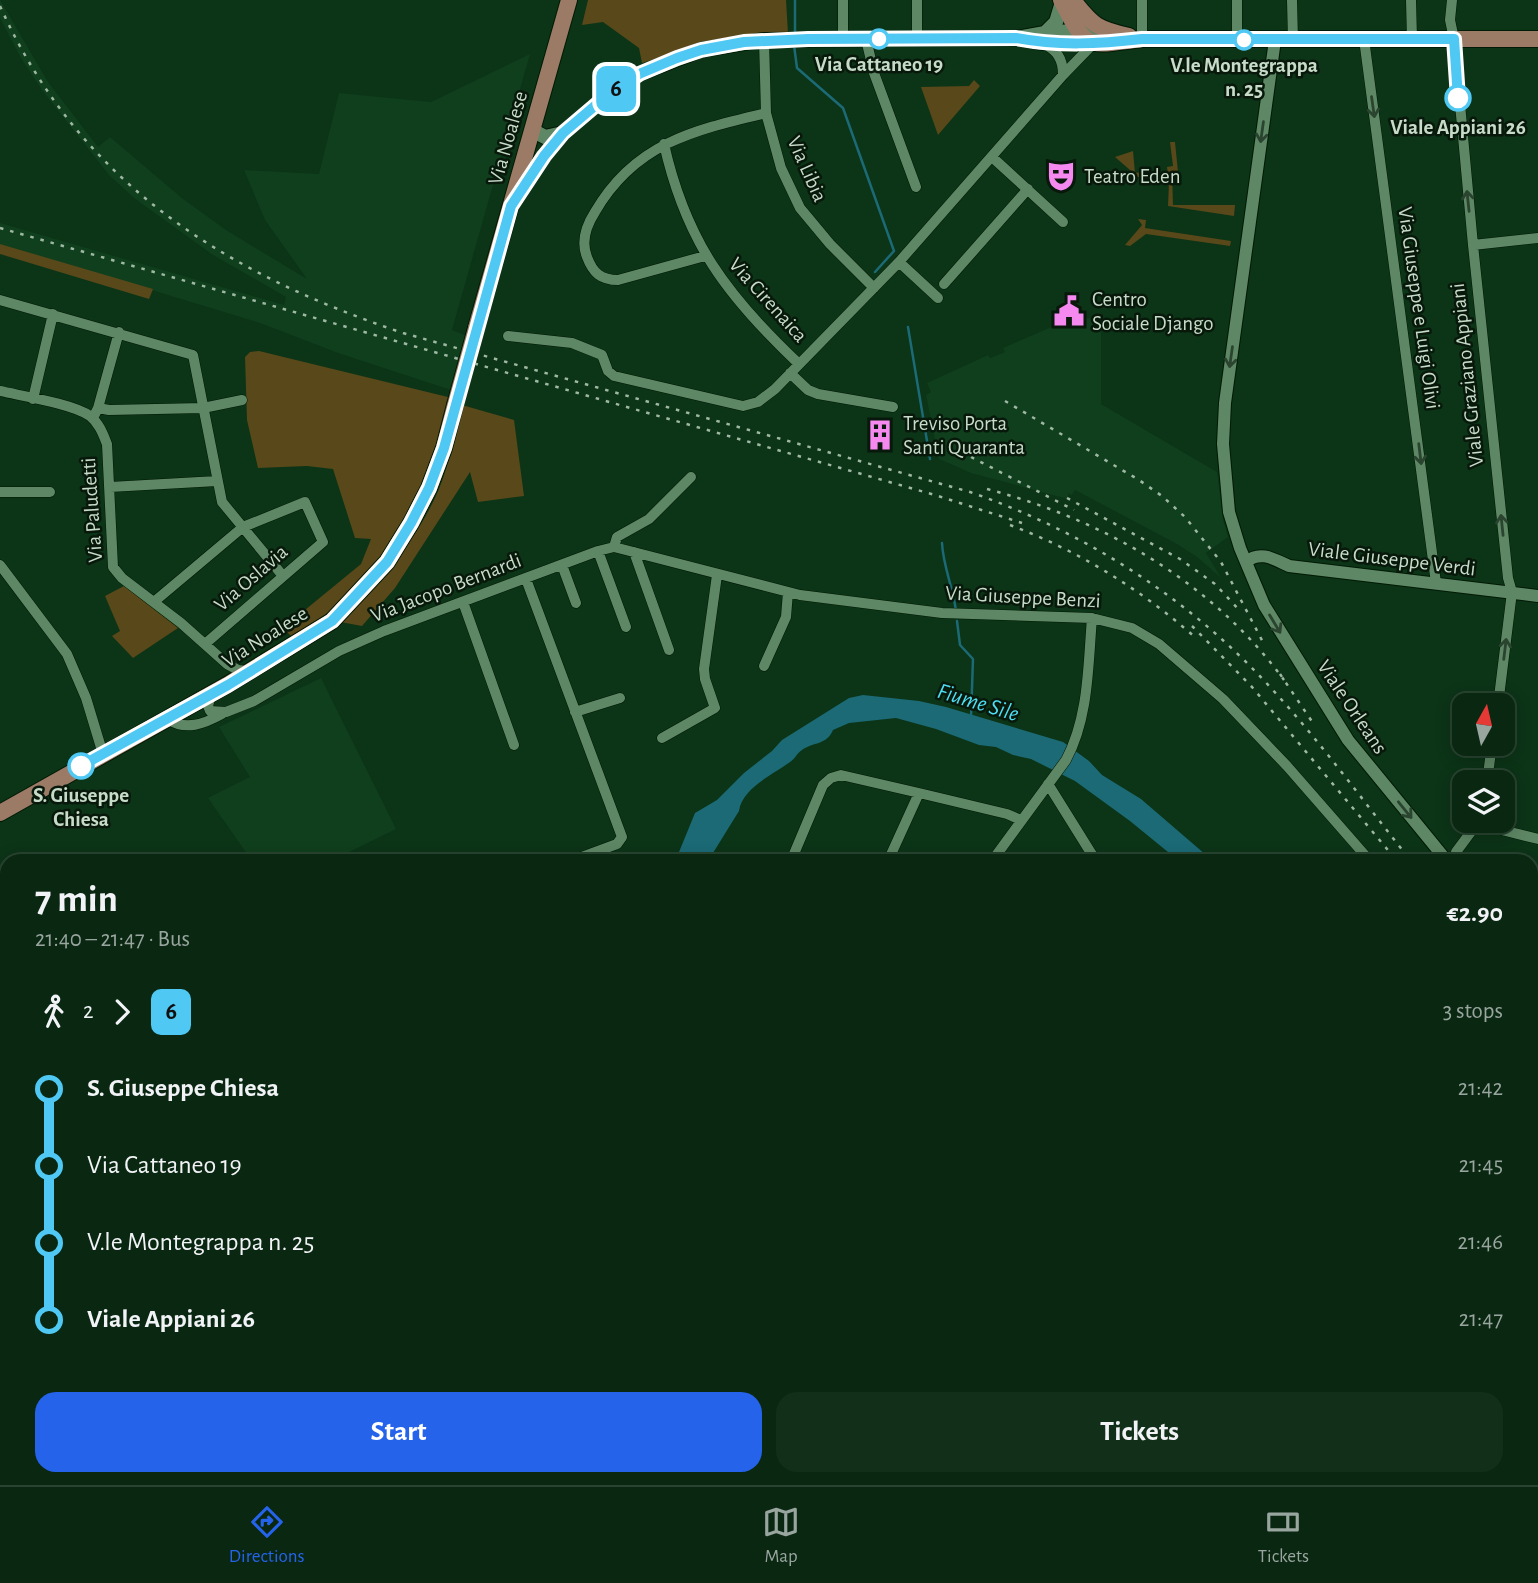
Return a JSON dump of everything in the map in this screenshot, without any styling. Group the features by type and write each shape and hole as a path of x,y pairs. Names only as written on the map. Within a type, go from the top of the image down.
{"main road":[{"name":"Via Noalese","path":"0,813 211,695 332,621 387,562 429,488 444,448 569,0"},
{"path":"1044,38 1056,22 1065,1"},
{"path":"1065,1 1086,16 1097,36"},
{"path":"1065,1 1078,37"},
{"path":"511,206 544,156 563,133 610,93 639,74 701,50 771,40 808,39 1078,37 1086,40 1097,36 1237,40 1538,39"},
{"path":"532,130 545,137 563,133"}],"street":[{"path":"843,0 844,39"},
{"path":"917,0 918,39"},
{"path":"1142,0 1142,39"},
{"path":"1237,0 1237,40"},
{"path":"1292,0 1293,40"},
{"path":"1411,0 1412,39"},
{"name":"Viale Graziano Appiani","path":"1452,0 1450,20 1507,578 1512,592 1499,693"},
{"path":"508,336 579,344 601,355 608,371 614,376 743,406 758,401 790,373 899,262 1097,36"},
{"path":"1064,73 1078,37"},
{"path":"1044,38 1058,54 1064,73"},
{"path":"866,39 874,74 916,187"},
{"name":"Via Giuseppe e Luigi Olivi","path":"1364,39 1436,583"},
{"name":"Via Libia","path":"771,40 766,113 781,168 800,208 830,244 874,288"},
{"name":"Viale Orleans","path":"1275,40 1225,403 1223,444 1229,512 1264,605 1348,740 1437,850 1445,854"},
{"path":"705,256 618,280 608,280 598,276 583,247 592,217 613,187 640,160 664,144 706,127 766,113"},
{"name":"Via Cirenaica","path":"664,144 681,206 705,256 752,317 799,363"},
{"path":"992,157 1063,222"},
{"path":"944,284 1028,189"},
{"path":"1473,245 1538,238"},
{"path":"899,262 938,298"},
{"path":"0,300 193,355 222,502 283,576"},
{"path":"33,399 53,314"},
{"path":"96,413 118,332"},
{"path":"790,373 808,390 818,394 893,407"},
{"path":"0,391 96,413 108,410 203,408 242,400"},
{"name":"Via Paludetti","path":"96,413 107,444 113,567 122,578 155,601 231,667 252,671"},
{"name":"Via Jacopo Bernardi","path":"167,719 178,725 192,726 254,701 350,646 614,547 617,537 649,519 691,477"},
{"path":"110,487 217,481"},
{"path":"0,492 50,492"},
{"name":"Via Oslavia","path":"205,644 323,542 304,502 243,527"},
{"path":"155,601 243,527"},
{"name":"Via Giuseppe Benzi","path":"614,547 788,592 943,613 1092,618 1120,624 1151,639 1211,688 1287,766 1364,854"},
{"path":"598,551 626,627"},
{"path":"634,552 668,650"},
{"name":"Viale Giuseppe Verdi","path":"1246,562 1254,556 1266,556 1297,567 1538,596"},
{"path":"0,565 5,577 67,654 86,698 103,754"},
{"path":"562,565 576,603"},
{"path":"662,738 715,708 704,669 717,575"},
{"path":"526,579 622,836 617,844 589,854"},
{"path":"764,666 786,617 788,592"},
{"path":"463,602 514,745"},
{"path":"997,854 1051,780 1075,741 1084,705 1092,618"},
{"path":"211,695 208,706 210,711 226,712"},
{"path":"575,712 620,698"},
{"path":"794,854 823,785 831,778 846,776 1007,814 1021,820"},
{"path":"1051,780 1092,854"},
{"path":"891,854 919,793"},
{"path":"1515,832 1538,839"},
{"path":"1456,854 1470,833"}],"shaded area":[{"path":"0,0 48,82 98,147 110,137 182,198 226,230 307,279 265,220 244,170 319,174 339,93 431,102 530,54 452,330 467,336 451,390 338,353 260,323 0,244 0,223 284,305 286,297 213,255 134,198 109,175 42,90 21,58 0,18"},
{"path":"588,0 786,0 788,33 708,42 642,63 639,48 603,22 582,25"},
{"path":"974,80 980,86 938,135 921,87 969,86"},
{"path":"1170,142 1175,142 1178,172 1172,172 1173,205 1235,205 1234,216 1168,206 1167,167 1173,166"},
{"path":"1133,151 1135,173 1143,172 1141,177 1138,177 1115,157"},
{"path":"1138,219 1146,220 1145,228 1231,241 1230,246 1146,234 1130,246 1125,245 1142,225"},
{"path":"0,244 153,289 149,299 0,254"},
{"path":"1101,318 1101,404 1217,472 1228,537 1206,553 1221,578 1177,544 1075,490 1072,495 1068,493 1068,499 971,473 939,459 926,395 931,392 927,383 988,355 990,358 1005,352 1003,348 1070,319"},
{"path":"259,351 452,398 423,484 395,537 358,585 331,610 292,637 283,628 361,564 371,539 355,538 333,469 307,466 258,468 247,420 245,357 250,352"},
{"path":"462,405 514,420 524,496 478,502 470,472 395,588 362,626 335,621 381,577 430,509 443,479"},
{"path":"124,586 178,628 133,658 112,636 120,631 105,596"},
{"path":"321,678 396,829 345,854 247,854 208,798 250,777 219,727"}],"water":[{"path":"863,695 919,701 1063,742 1089,761 1102,775 1141,799 1205,854 1170,854 1075,781 1031,759 896,718 849,723 833,730 823,741 806,747 792,761 746,795 712,854 677,854 695,813 717,800 782,740 849,698"}],"waterway":[{"path":"795,0 795,35"},
{"path":"794,45 797,68 843,108 894,251 875,272"},
{"path":"908,327 930,459"},
{"path":"942,543 956,611"},
{"name":"Fiume Sile","path":"957,621 960,645 973,659 971,717"}],"railway":[{"path":"0,6 33,69 72,124 116,172 165,214 218,250 276,282 403,333 970,492 1048,524 1121,564 1190,612 1252,668 1314,738 1405,854"},
{"path":"0,228 935,495 1022,523"},
{"path":"1005,401 1139,480 1185,517 1221,562 1265,646"},
{"path":"963,444 986,456"},
{"path":"971,457 1074,510"},
{"path":"987,489 1073,518 1152,559 1224,613 1284,680"},
{"path":"1067,498 1180,559 1215,584 1241,612"},
{"path":"1010,525 1061,547 1109,573 1154,604 1197,639"},
{"path":"1192,626 1252,687 1391,854"},
{"path":"1280,674 1315,726"}],"bus line":[{"name":"6","path":"81,766 228,685 332,621 387,562 429,488 444,448 511,206 544,156 563,133 610,93 639,74 701,50 764,40 1016,38 1042,43 1105,44 1142,39 1454,39 1458,98"}],"place":[{"name":"Via Cattaneo 19","path":"879,39"},
{"name":"V.le Montegrappa n. 25","path":"1244,40"},
{"name":"Viale Appiani 26","path":"1458,98"},
{"name":"Teatro Eden","path":"1061,176"},
{"name":"Centro Sociale Django","path":"1069,311"},
{"name":"Treviso Porta Santi Quaranta","path":"880,435"},
{"name":"S. Giuseppe Chiesa","path":"81,766"}]}
